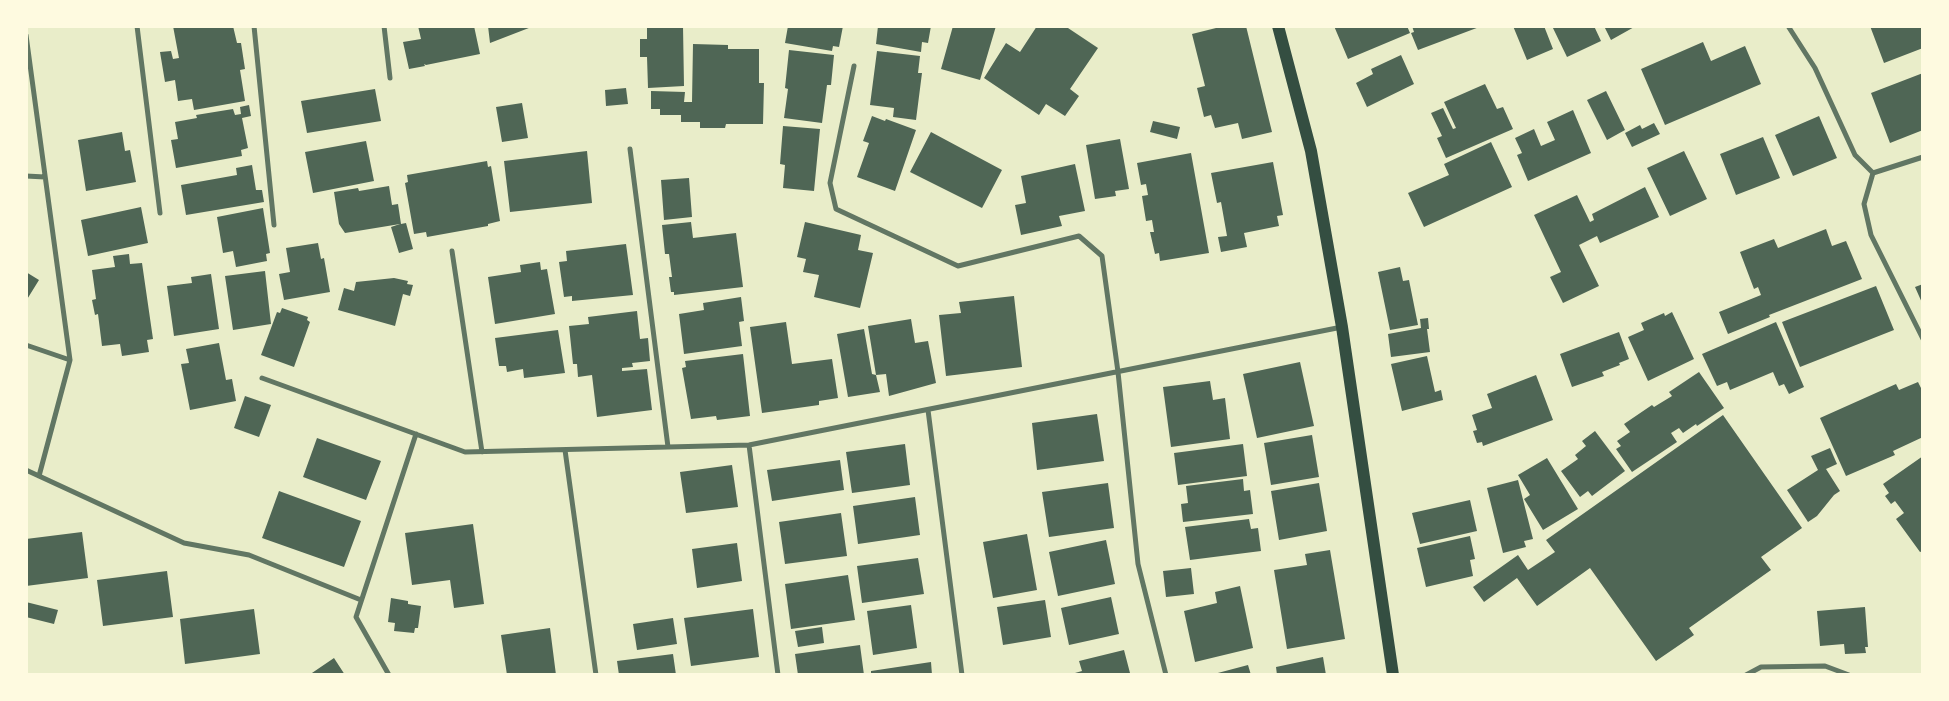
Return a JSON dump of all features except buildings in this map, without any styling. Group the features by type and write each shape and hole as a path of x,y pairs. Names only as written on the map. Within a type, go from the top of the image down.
{"main road":[{"path":"1278,26 1311,151 1342,327 1393,675"}],"street":[{"path":"137,26 160,213"},
{"path":"254,26 274,225"},
{"path":"384,26 390,78"},
{"path":"1788,26 1815,68 1855,154 1873,173"},
{"path":"26,35 70,360 39,476"},
{"path":"854,66 830,183 836,209 958,266 1079,236 1102,256 1118,372 1138,564 1166,675"},
{"path":"630,149 668,448"},
{"path":"1873,173 1923,157"},
{"path":"1873,173 1864,204 1871,235 1923,339"},
{"path":"26,176 45,177"},
{"path":"452,251 482,452"},
{"path":"262,378 465,452 749,445 1342,327"},
{"path":"26,345 70,360"},
{"path":"928,410 962,675"},
{"path":"389,675 356,617 416,434"},
{"path":"749,445 778,675"},
{"path":"565,450 596,675"},
{"path":"26,470 184,544 249,555 361,600"},
{"path":"1746,675 1761,667 1825,666 1849,675"}]}
